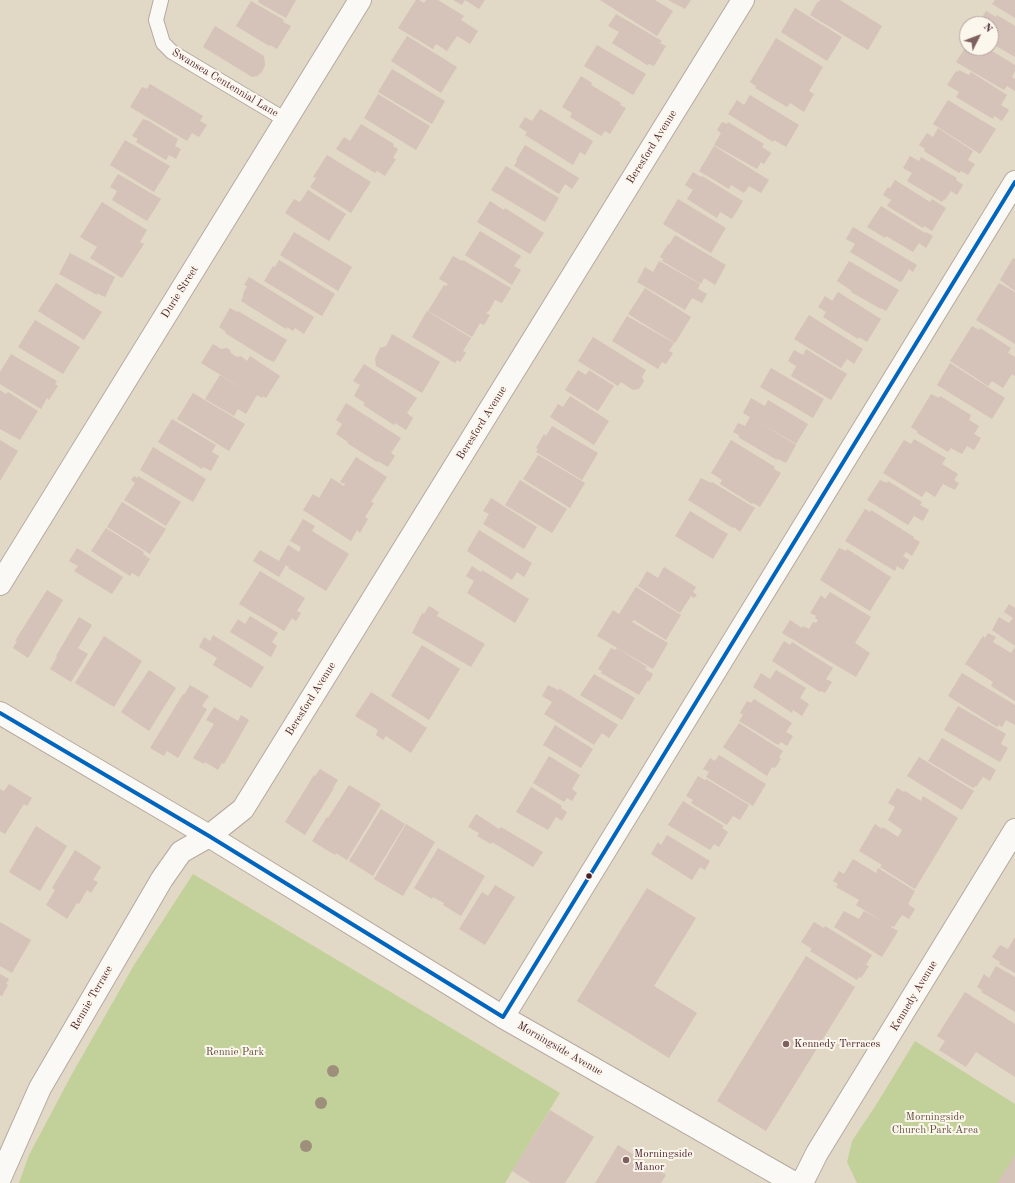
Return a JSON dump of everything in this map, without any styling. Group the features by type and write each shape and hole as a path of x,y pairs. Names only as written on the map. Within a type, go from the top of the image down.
{"street":[{"name":"Durie Street","path":"0,584 360,0"},
{"name":"Beresford Avenue","path":"209,836 243,809 743,0"},
{"path":"503,1017 1015,182"},
{"name":"Morningside Avenue","path":"0,713 209,836 503,1017 794,1183"},
{"name":"Kennedy Avenue","path":"802,1183 817,1153 1015,830"},
{"name":"Rennie Terrace","path":"0,1178 40,1088 162,879 182,852 209,836"}],"lane":[{"name":"Swansea Centennial Lane","path":"161,0 156,20 163,43 172,52 286,120"}],"green space":[{"name":"Rennie Park","path":"193,874 560,1093 505,1183 19,1183 29,1155 72,1074 134,965"},
{"name":"Morningside Church Park Area","path":"915,1041 1015,1104 1015,1183 857,1183 847,1162 852,1141"}],"building":[{"path":"259,0 296,0 286,18 258,2"},
{"path":"416,0 424,3 426,0 438,0 464,16 461,20 478,31 470,44 457,36 447,51 436,44 433,49 398,28"},
{"path":"453,0 465,0 462,5"},
{"path":"465,0 485,0 479,9"},
{"path":"600,0 655,0 673,11 657,36"},
{"path":"668,0 691,0 685,9"},
{"path":"820,0 840,0 882,26 868,50 810,15"},
{"path":"995,0 1015,0 1015,18 992,4"},
{"path":"251,1 284,20 283,22 291,26 277,49 270,45 269,46 236,26"},
{"path":"795,8 842,37 827,61 781,32"},
{"path":"986,11 994,16 983,16"},
{"path":"616,14 662,41 660,43 666,46 654,66 649,64 647,65 612,43 619,32 608,26"},
{"path":"999,16 1015,26 1015,57 999,48"},
{"path":"215,26 264,56 265,65 262,72 257,76 252,77 203,47"},
{"path":"407,36 457,67 441,93 391,61"},
{"path":"776,38 823,67 809,91 814,94 804,112 790,103 787,107 755,88 756,86 750,82"},
{"path":"597,45 646,74 633,95 584,66"},
{"path":"999,55 1015,65 1015,71 1012,77 1015,79 1015,91 1007,86 1004,90 956,62 960,56"},
{"path":"392,69 445,101 432,124 378,92"},
{"path":"959,70 969,75 971,72 1007,95 1001,105 1009,110 1002,121 994,116 993,119 956,97 959,92 947,85 956,71 958,72"},
{"path":"581,76 592,83 591,85 621,103 620,105 626,108 610,134 605,131 601,136 570,117 572,113 562,107"},
{"path":"150,84 203,116 200,121 207,125 199,137 192,133 187,141 130,107 142,87 147,89"},
{"path":"378,94 430,126 416,150 364,118"},
{"path":"750,95 799,125 786,147 774,140 773,142 728,114 737,100 744,105"},
{"path":"948,100 996,129 980,154 933,124"},
{"path":"540,109 593,141 585,155 580,152 573,165 525,135 527,132 519,127 525,117 532,121"},
{"path":"143,119 149,121 178,139 175,146 181,149 176,159 169,155 166,160 136,142 138,139 132,136"},
{"path":"722,122 727,124 728,122 764,144 762,147 771,153 764,164 761,162 757,169 714,145 721,133 717,130"},
{"path":"361,124 394,144 393,146 398,149 393,158 396,159 385,176 377,171 375,173 336,149 344,137 350,141"},
{"path":"938,128 973,151 968,160 975,164 968,175 961,171 959,173 924,151 925,149 919,145 927,133 933,137"},
{"path":"125,140 170,166 154,192 110,165"},
{"path":"525,145 579,178 572,189 565,184 559,194 514,166"},
{"path":"714,146 769,180 761,193 749,186 744,193 731,185 729,189 699,171"},
{"path":"327,155 371,182 351,213 310,187 316,178 313,177"},
{"path":"910,156 919,161 921,157 957,178 956,180 963,185 957,195 951,191 942,202 907,181 912,173 903,168"},
{"path":"506,166 559,198 545,222 491,190"},
{"path":"693,172 743,201 732,219 720,212 717,218 687,199 693,190 685,185"},
{"path":"118,174 161,199 147,221 112,200 117,191 110,187"},
{"path":"895,180 930,202 932,199 946,208 932,231 924,226 923,228 887,206 891,200 883,195"},
{"path":"308,190 346,214 329,241 285,213 294,199 300,202"},
{"path":"678,199 726,228 711,253 663,224"},
{"path":"490,201 504,210 505,208 544,233 530,254 477,222"},
{"path":"102,202 147,230 140,242 144,244 122,278 90,258 97,247 80,237"},
{"path":"881,206 925,233 926,232 933,236 926,248 919,243 913,252 867,227"},
{"path":"853,227 917,265 913,272 909,269 900,282 850,252 855,244 846,239"},
{"path":"480,231 521,256 514,266 521,270 512,285 465,255"},
{"path":"294,232 352,267 338,291 280,255"},
{"path":"675,235 726,265 715,285 704,278 701,284 662,261 663,259 660,257"},
{"path":"70,253 115,277 105,297 97,293 97,295 59,274"},
{"path":"453,256 462,261 463,260 511,288 502,303 495,300 489,311 486,313 490,315 484,325 480,323 472,337 428,311 444,285 446,286 448,284 439,279"},
{"path":"1013,258 1015,259 1015,291 1000,280"},
{"path":"279,260 335,294 322,316 264,281 273,266 275,267"},
{"path":"659,261 700,284 698,289 707,294 702,303 692,298 685,310 637,282 645,267 653,272"},
{"path":"849,261 899,290 886,311 851,292 852,291 837,281"},
{"path":"249,277 314,317 304,334 295,328 293,331 287,327 286,329 241,301 247,286 244,285"},
{"path":"56,283 102,312 84,340 38,311"},
{"path":"999,283 1015,292 1015,344 976,320"},
{"path":"645,288 691,317 675,343 628,314"},
{"path":"838,292 881,319 867,342 859,337 858,339 823,317 826,312 818,307 825,296 832,301"},
{"path":"230,308 237,312 238,311 287,340 274,362 225,333 226,332 219,327"},
{"path":"427,311 471,338 463,351 466,353 460,362 457,360 455,363 412,337"},
{"path":"809,315 863,349 854,364 847,359 841,368 794,339"},
{"path":"627,316 674,343 669,351 673,353 666,364 662,362 658,369 612,341"},
{"path":"35,320 80,347 63,374 18,347"},
{"path":"972,326 979,330 980,328 1011,348 1008,353 1015,357 1015,376 1012,374 1003,388 992,381 988,386 950,361"},
{"path":"392,334 440,362 422,393 376,366 375,358 380,348 386,346"},
{"path":"593,337 646,370 642,377 644,381 639,389 633,390 621,382 618,386 578,361"},
{"path":"213,344 221,349 227,348 237,357 241,356 247,361 250,356 280,376 266,398 263,396 262,398 257,395 246,414 238,409 234,416 205,399 220,375 252,394 201,363"},
{"path":"806,349 847,374 831,400 791,376 796,366 788,361 794,350 803,355"},
{"path":"11,354 57,381 55,384 58,386 49,400 47,398 41,409 0,384 0,372"},
{"path":"950,363 1005,398 992,419 937,385"},
{"path":"364,364 417,398 407,413 413,418 406,430 395,423 394,425 363,405 365,403 354,396 360,385 353,381"},
{"path":"771,368 824,399 813,418 760,387"},
{"path":"578,370 586,375 589,370 614,386 598,411 565,390"},
{"path":"0,390 6,394 8,392 38,411 20,440 0,429"},
{"path":"193,393 245,424 229,451 177,419"},
{"path":"931,394 939,398 940,396 971,415 969,420 979,426 974,434 981,438 974,450 967,446 962,454 951,448 948,452 917,433 918,432 911,427"},
{"path":"570,396 609,421 594,445 550,417 558,404 563,407"},
{"path":"751,398 765,406 768,400 808,424 796,444 743,413"},
{"path":"346,403 401,438 391,453 395,456 388,467 378,461 377,462 347,443 348,442 336,434 342,424 336,420"},
{"path":"750,417 796,445 786,463 778,459 777,460 738,437 740,436 733,432 738,423 745,426"},
{"path":"172,419 216,445 212,452 219,456 211,471 203,467 202,469 158,442"},
{"path":"552,426 598,453 582,480 536,452 538,449 536,448 544,434 546,436"},
{"path":"914,439 946,458 942,464 958,474 954,480 959,483 955,490 943,484 935,497 926,491 922,497 883,473 904,440 911,444"},
{"path":"0,440 18,451 0,481"},
{"path":"731,440 775,467 774,469 781,473 760,507 753,503 752,504 720,484 722,480 711,473"},
{"path":"153,447 206,479 193,502 140,470"},
{"path":"538,455 585,483 570,508 523,479"},
{"path":"356,457 387,477 371,502 374,503 365,517 368,519 360,533 357,530 351,541 303,510 313,494 319,498 331,478 344,486 345,484 340,482"},
{"path":"134,476 137,478 138,476 181,502 166,526 124,500 135,483 131,480"},
{"path":"701,478 711,483 712,482 755,508 740,532 688,500"},
{"path":"520,480 567,509 552,533 505,505"},
{"path":"880,480 887,483 888,481 922,502 920,505 929,510 923,521 914,516 908,525 867,500"},
{"path":"491,498 537,527 524,549 483,524 489,514 483,511"},
{"path":"122,502 166,529 150,554 107,527"},
{"path":"865,509 870,512 871,510 920,542 912,556 906,552 903,556 909,560 903,570 897,566 895,571 845,541"},
{"path":"690,511 728,534 713,559 675,536"},
{"path":"303,519 315,526 312,531 349,554 326,591 288,568 289,567 286,565 279,577 253,561 260,550 279,561 288,545 299,552 301,547 290,541"},
{"path":"106,528 144,552 143,554 150,559 139,577 132,573 130,576 91,551"},
{"path":"479,530 532,563 524,577 517,572 512,580 467,551"},
{"path":"77,548 123,577 112,594 74,571 78,566 69,561"},
{"path":"839,548 846,551 847,549 891,577 870,611 820,580"},
{"path":"472,566 481,572 482,570 529,599 515,623 467,593 474,581 466,576"},
{"path":"664,567 696,587 693,592 697,595 694,598 691,596 680,613 638,586 647,571 658,578"},
{"path":"260,571 305,598 297,611 301,613 296,621 292,618 284,631 239,604"},
{"path":"636,587 681,615 666,640 634,620 632,622 668,643 653,669 597,636 613,610 619,614"},
{"path":"47,590 63,600 28,658 13,648 17,641 15,641"},
{"path":"830,592 871,617 855,643 870,653 856,677 782,633 790,620 802,628 803,626 809,629 813,622 816,623 818,620 815,618 816,616 810,613 821,595 825,599"},
{"path":"1009,604 1015,608 1015,646 992,630 999,617 1009,623 1013,618 1004,612"},
{"path":"429,606 439,612 437,616 485,644 471,667 412,633 422,613 424,614"},
{"path":"250,616 278,633 272,642 277,646 271,657 230,632 238,619 245,624"},
{"path":"79,617 92,625 78,648 88,654 71,682 50,669"},
{"path":"988,633 996,637 993,642 1011,653 1015,647 1015,701 991,686 993,682 965,664 983,636 985,638"},
{"path":"213,635 264,667 251,688 213,665 217,658 199,647 204,637 210,641"},
{"path":"104,636 142,661 114,707 75,683"},
{"path":"784,641 790,645 792,642 833,668 826,679 832,682 825,693 820,692 772,661"},
{"path":"422,645 460,669 429,720 391,696"},
{"path":"611,648 615,650 617,648 647,667 645,669 653,674 639,695 601,673 602,671 598,669"},
{"path":"149,670 176,688 149,731 121,712"},
{"path":"776,670 806,688 800,698 809,704 802,716 793,710 792,713 753,687 761,673 770,679"},
{"path":"962,673 1015,705 1015,725 1006,720 1002,727 999,725 997,727 948,696"},
{"path":"594,674 635,698 622,720 580,695"},
{"path":"190,685 209,696 202,706 207,709 178,758 167,751 164,756 150,748"},
{"path":"548,685 558,690 560,689 618,725 609,738 602,733 594,745 544,714 552,702 542,696"},
{"path":"371,692 427,728 411,753 386,736 383,740 376,735 378,730 355,716"},
{"path":"754,699 792,723 786,732 793,736 787,746 781,742 778,745 739,721 743,715 740,713 747,701 751,703"},
{"path":"958,706 1006,734 1001,744 1008,748 1000,762 944,730"},
{"path":"214,707 238,721 241,715 249,720 224,764 222,763 218,770 205,762 204,764 193,758 214,724 206,720"},
{"path":"739,723 783,751 779,757 781,759 775,768 772,767 767,776 723,747"},
{"path":"555,725 593,749 581,768 543,745"},
{"path":"942,738 996,770 990,781 983,777 976,787 975,786 973,788 928,761"},
{"path":"719,755 766,784 753,806 706,777 709,772 703,769 710,758 715,761"},
{"path":"549,756 580,775 572,789 577,793 572,801 567,798 564,802 533,783"},
{"path":"919,757 974,791 962,810 907,776"},
{"path":"320,769 338,780 305,835 285,822 314,775 315,776"},
{"path":"698,776 705,780 706,779 749,805 740,820 733,816 727,825 691,803 693,800 686,796"},
{"path":"9,784 32,798 27,806 24,804 5,834 0,831 0,789 4,791"},
{"path":"349,785 381,804 347,860 336,853 335,855 312,841"},
{"path":"531,787 562,806 561,808 567,812 562,821 556,817 548,830 516,812"},
{"path":"897,788 921,801 923,796 958,818 915,889 880,867 882,865 859,851 875,824 882,829 883,827 898,837 902,830 888,820 895,807 888,803"},
{"path":"683,801 724,826 722,828 728,832 719,847 714,844 710,850 668,825"},
{"path":"381,809 405,824 373,876 349,861"},
{"path":"476,814 499,829 501,827 543,852 533,867 492,842 491,844 477,836 479,833 468,827"},
{"path":"406,824 435,842 403,896 374,879"},
{"path":"36,826 67,846 40,891 9,872"},
{"path":"667,835 710,861 705,870 700,867 692,880 651,854 658,842 661,845"},
{"path":"438,848 485,876 461,916 443,905 444,903 433,897 432,899 414,888"},
{"path":"75,850 101,867 93,880 98,882 91,893 87,890 79,904 77,903 67,919 46,905 55,890 52,888"},
{"path":"853,859 876,873 878,868 915,891 908,904 915,909 909,919 902,915 894,927 891,927 898,931 882,957 834,927 844,911 859,919 864,911 885,923 856,905 859,900 836,887 838,884 833,881 839,871 844,874"},
{"path":"495,885 515,897 485,945 459,929 482,892 488,896"},
{"path":"647,888 696,918 654,986 697,1013 669,1058 577,1001"},
{"path":"0,922 31,940 12,973 0,966"},
{"path":"814,922 824,928 825,926 872,955 866,965 869,966 861,978 859,977 857,980 810,951 812,949 801,942"},
{"path":"1015,937 1015,973 999,964 1000,962 992,957 1000,945 1008,949"},
{"name":"Kennedy Terraces","path":"806,956 855,987 766,1131 717,1101"},
{"path":"996,966 1015,977 1015,1012 981,992 982,990 977,987 984,974 989,978"},
{"path":"0,974 9,979 6,984 8,985 2,996 0,995"},
{"path":"965,992 1015,1024 1015,1077 976,1052 966,1067 939,1050 945,1041 937,1036"},
{"path":"550,1110 594,1137 565,1183 531,1183 512,1171"},
{"name":"Morningside Manor","path":"618,1145 666,1175 661,1183 595,1183"},
{"path":"1015,1155 1015,1183 997,1183"}],"transit line":[{"path":"503,1017 1015,182"},
{"path":"0,713 209,836 503,1017"}],"place":[{"name":"Kennedy Terraces","path":"786,1044"},
{"name":"Morningside Manor","path":"626,1160"}]}
